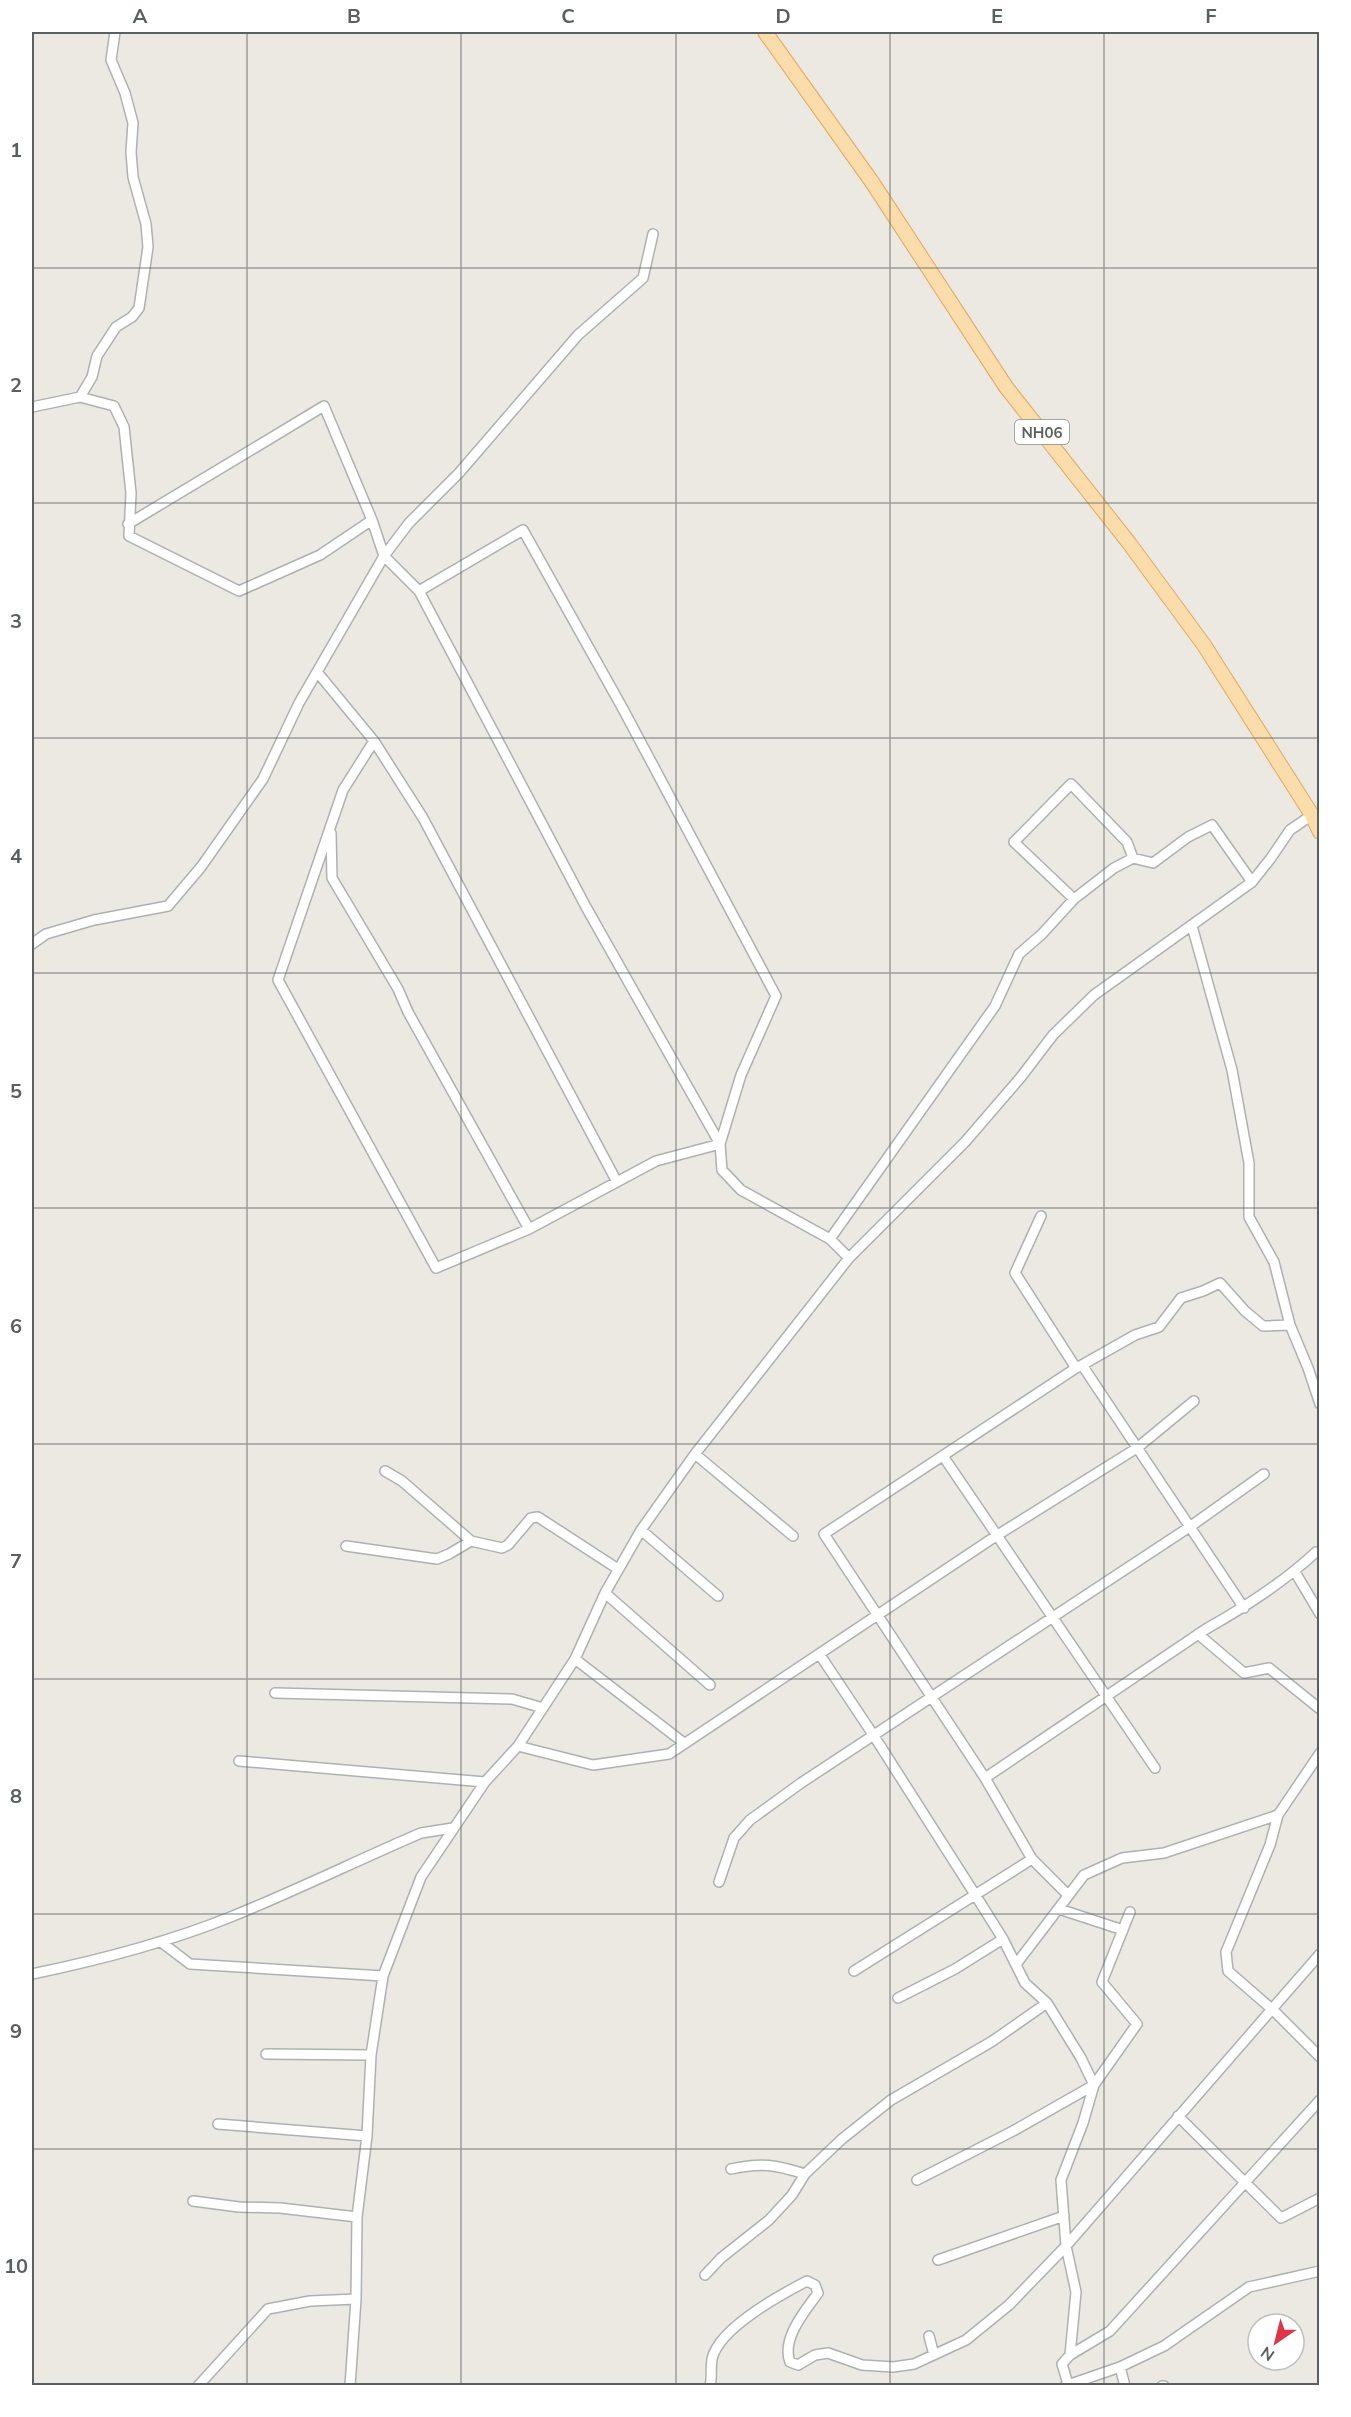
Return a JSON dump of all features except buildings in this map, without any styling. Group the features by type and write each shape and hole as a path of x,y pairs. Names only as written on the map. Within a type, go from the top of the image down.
{"main road":[{"name":"NH06","path":"765,32 872,182 1006,387 1129,543 1204,645 1312,815 1320,832"}],"street":[{"path":"80,398 92,377 97,356 116,327 132,317 139,308 148,247 141,202 133,177 131,152 133,123 125,93 111,60 115,32"},
{"path":"32,944 46,934 84,923 168,906 201,867 263,779 299,703 384,556 409,523 459,473 578,335 644,278 653,234"},
{"path":"32,407 80,398 114,406 124,427 131,493 129,536 239,591 320,555 372,520"},
{"path":"128,524 324,406 372,520 384,556 419,591 586,907 720,1144"},
{"path":"419,591 523,530 623,709 776,996 741,1076 720,1144 722,1170 741,1190 830,1239 849,1258"},
{"path":"318,673 374,741 423,818 617,1182"},
{"path":"374,741 343,790 278,980 436,1268 529,1229 656,1161 720,1144"},
{"path":"1074,899 1014,842 1071,784 1127,842 1133,858"},
{"path":"350,2385 356,2299 357,2217 367,2136 371,2055 383,1976 421,1877 485,1782 518,1746 575,1659 604,1593 641,1530 695,1454 849,1258 965,1142 1021,1077 1053,1035 1086,1003 1252,882 1290,830 1312,815"},
{"path":"331,825 332,878 398,989 408,1012 529,1229"},
{"path":"830,1239 995,1005 1019,954 1042,934 1074,899 1114,868 1133,858 1153,863 1188,837 1212,825 1252,882"},
{"path":"1192,926 1232,1070 1248,1162 1249,1217 1274,1262 1290,1325 1320,1404"},
{"path":"1041,1216 1015,1273 1191,1526 1244,1608"},
{"path":"1068,1895 1032,1859 985,1778 824,1534 1079,1367 1135,1335 1159,1327 1181,1298 1203,1292 1220,1283 1245,1311 1263,1326 1290,1325"},
{"path":"518,1746 593,1765 669,1754 996,1536 1137,1448 1194,1401"},
{"path":"695,1454 793,1536"},
{"path":"943,1456 1155,1768"},
{"path":"385,1471 402,1481 471,1541 502,1548 508,1545 531,1518 538,1517 618,1569"},
{"path":"718,1882 734,1838 750,1820 801,1783 1191,1526 1264,1474"},
{"path":"641,1530 718,1596"},
{"path":"346,1546 437,1559 471,1541"},
{"path":"985,1778 1198,1634 1244,1608 1295,1572 1316,1552 1320,1553"},
{"path":"1295,1572 1320,1614"},
{"path":"604,1593 710,1685"},
{"path":"1198,1634 1244,1673 1269,1668 1320,1709"},
{"path":"820,1655 1003,1939 1025,1983 1047,2003 1081,2058 1094,2085"},
{"path":"575,1659 684,1743"},
{"path":"275,1693 512,1699 543,1708"},
{"path":"1320,1753 1278,1815 1270,1845 1227,1952 1228,1971 1273,2010 1320,2057"},
{"path":"239,1761 485,1782"},
{"path":"1017,1963 1084,1875 1122,1858 1164,1853 1278,1815"},
{"path":"32,1974 77,1965 161,1942 232,1917 421,1833 453,1828"},
{"path":"854,1971 1032,1859"},
{"path":"1059,1909 1124,1930"},
{"path":"1070,2355 1076,2292 1066,2246 1061,2180 1083,2123 1094,2085 1137,2024 1102,1982 1130,1912"},
{"path":"898,1998 955,1970 1003,1939"},
{"path":"161,1942 190,1964 383,1976"},
{"path":"710,2385 712,2355 720,2342 766,2303 807,2281 815,2285 818,2293 801,2317 789,2341 790,2362 798,2365 815,2355 828,2353 862,2365 893,2367 914,2364 966,2340 1009,2305 1066,2246 1320,1954"},
{"path":"705,2275 721,2258 769,2220 792,2195 805,2174 842,2139 891,2100 991,2042 1047,2003"},
{"path":"266,2054 371,2055"},
{"path":"917,2180 1013,2131 1094,2085"},
{"path":"1320,2100 1110,2331 1070,2355 1062,2364 1067,2385 1120,2367 1164,2346 1249,2288 1320,2271"},
{"path":"1178,2116 1281,2218 1320,2198"},
{"path":"218,2124 367,2136"},
{"path":"731,2169 755,2164 780,2167 805,2174"},
{"path":"193,2201 357,2217"},
{"path":"938,2260 1064,2216"},
{"path":"198,2385 268,2309 310,2301 356,2299"},
{"path":"929,2336 934,2355"},
{"path":"1120,2367 1125,2385"}]}
